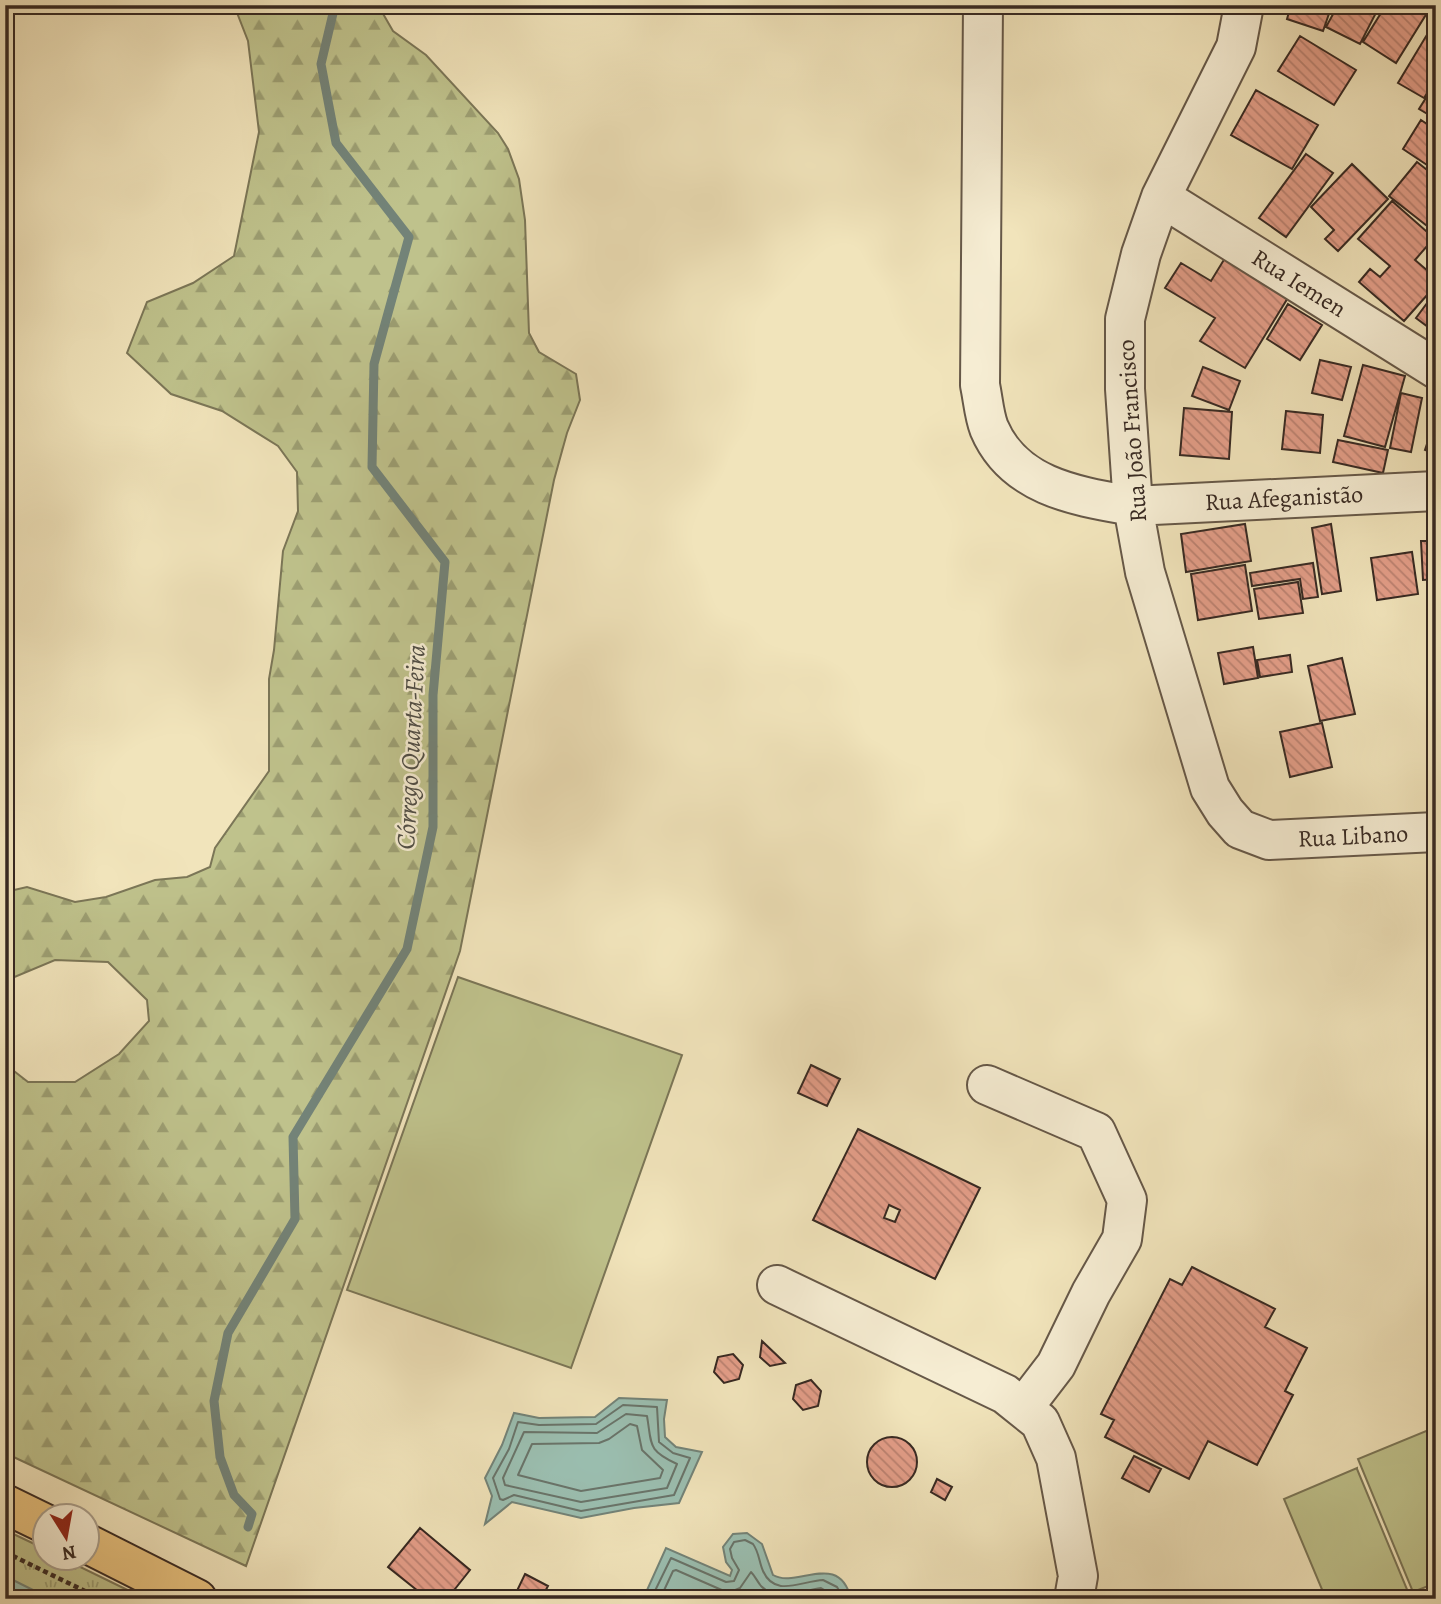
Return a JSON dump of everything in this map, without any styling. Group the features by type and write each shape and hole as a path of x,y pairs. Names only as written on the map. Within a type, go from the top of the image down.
{"main road":[{"path":"5,1504 32,1517"},
{"path":"102,1551 197,1599"}],"street":[{"name":"Rua Afeganistão","path":"983,5 980,386 988,426 1003,452 1022,472 1054,488 1090,499 1133,506 1436,491"},
{"name":"Rua João Francisco","path":"1244,5 1236,47 1161,197 1141,254 1125,319 1125,389 1133,506 1145,572 1210,788 1240,829 1269,840"},
{"name":"Rua Iemen","path":"1161,197 1436,369"},
{"name":"Rua Libano","path":"1269,840 1436,832"},
{"path":"988,1084 1096,1132 1127,1200 1122,1239 1091,1293 1056,1365 1023,1408"},
{"path":"777,1285 1005,1394 1040,1422 1056,1458 1078,1576 1074,1599"}],"path":[{"path":"5,1552 101,1599"}],"green space":[{"path":"234,5 378,5 393,31 426,55 498,133 508,149 519,179 525,220 529,333 539,352 576,374 580,400 567,433 554,480 460,951 246,1566 5,1453 5,1064 28,1082 75,1082 119,1054 149,1021 147,1000 108,962 55,960 5,981 5,892 27,887 75,902 106,897 155,880 187,877 210,867 215,848 269,771 269,679 283,551 298,511 297,472 278,446 222,411 171,394 127,353 147,302 193,283 234,256 259,132 248,41"},
{"path":"458,977 682,1055 571,1368 347,1290"},
{"path":"1431,1429 1436,1440 1436,1583 1413,1592 1358,1459"},
{"path":"1357,1468 1411,1599 1326,1599 1284,1499"},
{"path":"5,1530 32,1543 32,1572 91,1572 146,1599 5,1599"}],"water":[{"path":"619,1398 667,1400 665,1437 676,1447 702,1452 679,1503 581,1518 512,1502 485,1524 492,1496 485,1478 514,1413 539,1418 595,1417"},
{"path":"747,1533 762,1544 773,1575 794,1578 827,1574 837,1577 845,1584 851,1599 643,1599 666,1548 730,1576 732,1570 726,1562 723,1547 733,1534"},
{"path":"5,1576 51,1599 5,1599"}],"building":[{"path":"1291,5 1332,5 1323,31 1287,19"},
{"path":"1338,5 1380,5 1360,44 1326,27"},
{"path":"1386,5 1415,5 1427,13 1396,63 1363,42"},
{"path":"1431,28 1436,31 1436,79 1424,98 1398,83"},
{"path":"1300,36 1356,70 1334,105 1278,71"},
{"path":"1436,82 1436,119 1419,109"},
{"path":"1256,90 1318,125 1292,169 1231,135"},
{"path":"1421,120 1436,130 1436,171 1403,149"},
{"path":"1306,154 1333,173 1286,237 1259,218"},
{"path":"1417,162 1436,177 1436,233 1389,196"},
{"path":"1352,164 1388,199 1338,251 1325,239 1334,230 1311,207"},
{"path":"1392,201 1434,238 1415,260 1436,278 1436,285 1404,321 1359,282 1370,269 1380,277 1390,266 1358,239"},
{"path":"1225,258 1289,296 1245,368 1200,341 1215,318 1165,288 1181,263 1211,281"},
{"path":"1436,291 1436,333 1416,318"},
{"path":"1288,304 1322,325 1300,360 1267,339"},
{"path":"1320,360 1351,367 1342,400 1312,393"},
{"path":"1363,365 1405,376 1385,447 1344,436"},
{"path":"1203,367 1240,381 1229,410 1192,396"},
{"path":"1401,393 1422,398 1411,452 1390,448"},
{"path":"1184,408 1232,412 1229,459 1180,455"},
{"path":"1286,411 1323,415 1320,453 1282,449"},
{"path":"1436,417 1436,454 1425,450"},
{"path":"1338,440 1388,450 1383,473 1333,462"},
{"path":"1245,524 1251,561 1186,572 1181,534"},
{"path":"1331,524 1341,591 1322,594 1312,528"},
{"path":"1421,541 1436,541 1436,579 1423,580"},
{"path":"1412,552 1418,594 1377,600 1371,558"},
{"path":"1313,563 1318,597 1303,599 1300,579 1252,586 1250,573"},
{"path":"1245,565 1252,611 1198,620 1191,574"},
{"path":"1298,582 1303,613 1259,619 1254,589"},
{"path":"1253,647 1258,678 1224,684 1218,653"},
{"path":"1290,655 1292,672 1260,677 1257,660"},
{"path":"1342,658 1355,714 1320,721 1308,666"},
{"path":"1322,723 1332,767 1290,777 1280,732"},
{"path":"811,1065 840,1079 827,1106 798,1093"},
{"path":"858,1129 980,1188 935,1279 813,1220","holes":["889,1205 900,1210 895,1222 884,1218"]},
{"path":"1192,1267 1275,1309 1265,1327 1307,1348 1285,1391 1293,1395 1257,1465 1208,1441 1189,1479 1105,1437 1114,1420 1101,1414 1170,1279 1182,1285"},
{"path":"762,1341 785,1363 770,1366 760,1357"},
{"path":"733,1354 743,1365 739,1379 724,1383 714,1372 718,1357"},
{"path":"811,1380 821,1391 818,1406 803,1410 793,1399 796,1385"},
{"path":"892,1437 910,1444 917,1462 910,1480 892,1487 874,1480 867,1462 874,1444"},
{"path":"1134,1456 1161,1469 1149,1492 1122,1478"},
{"path":"937,1479 952,1487 945,1500 931,1492"},
{"path":"420,1528 470,1570 447,1599 428,1599 388,1567"},
{"path":"525,1574 548,1586 541,1599 521,1599 515,1595"}],"waterway":[{"name":"Córrego Quarta-Feira","path":"248,1527 252,1514 234,1495 220,1457 214,1401 228,1333 295,1219 293,1137 407,949 433,827 433,695 445,562 372,467 374,364 409,237 336,143 321,64 335,5"}]}
